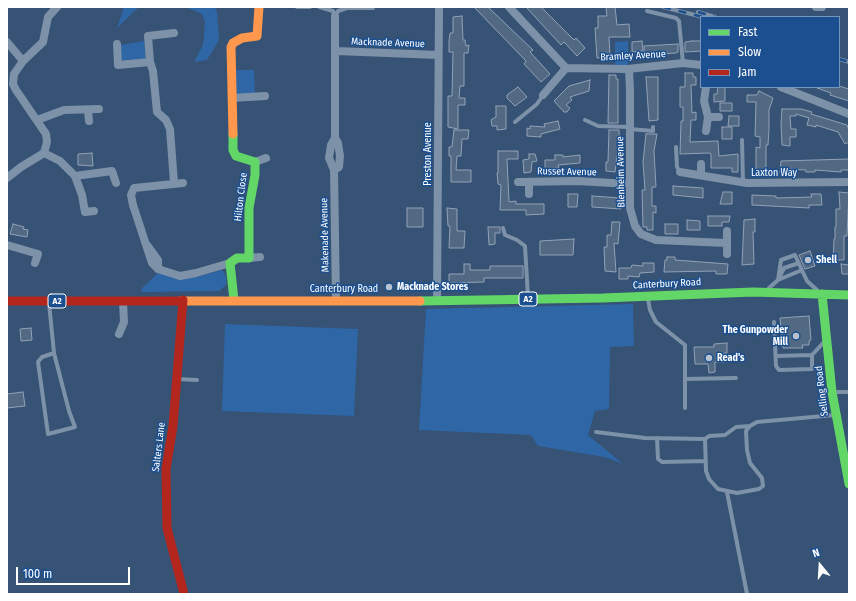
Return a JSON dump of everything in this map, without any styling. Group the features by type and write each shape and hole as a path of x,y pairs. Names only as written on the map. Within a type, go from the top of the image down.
{"main road":[{"name":"Hilton Close","path":"249,258 249,208 254,186 255,162 236,156 233,150 231,47 233,43 242,38 259,36 259,7"},
{"path":"234,300 230,263 232,260 237,258 249,258"},
{"name":"Canterbury Road","path":"7,301 528,299 753,292 849,295"},
{"name":"Selling Road","path":"822,294 832,392 836,415 845,441 849,484"},
{"name":"Salters Lane","path":"183,300 173,426 166,469 167,528 184,594"}],"street":[{"path":"7,178 20,167 44,153 47,142 46,134 13,84 14,74 23,61 43,42 48,17 57,7"},
{"name":"Preston Avenue","path":"437,300 439,7"},
{"path":"509,7 566,68 543,95"},
{"path":"816,7 822,7"},
{"name":"Makenade Avenue","path":"335,16 335,138 331,145 329,158 334,170 336,300"},
{"path":"174,34 148,36 157,112 166,120 170,129 174,183"},
{"path":"7,42 23,61"},
{"path":"117,44 118,65 150,62"},
{"name":"Macknade Avenue","path":"336,51 438,55"},
{"name":"Bramley Avenue","path":"566,68 629,69 682,64 700,66"},
{"name":"Blenheim Avenue","path":"629,69 630,184 632,218 635,226 641,234 656,240 727,243"},
{"path":"706,88 704,101 708,117 706,131"},
{"path":"783,88 849,114"},
{"path":"232,98 265,96"},
{"path":"37,120 64,110 99,109"},
{"path":"88,110 89,121"},
{"path":"708,117 719,117"},
{"path":"44,153 60,160 75,176 82,195 84,212 94,211"},
{"name":"Hilton Close","path":"255,162 266,158"},
{"path":"700,164 700,175"},
{"path":"75,176 112,170 116,183"},
{"name":"Laxton Way","path":"680,172 743,182 849,182"},
{"name":"Russet Avenue","path":"518,182 577,181 630,184"},
{"name":"Russet Avenue","path":"529,182 529,194"},
{"path":"183,183 134,188 132,195 137,205 140,225 146,244 158,260 158,269 180,276 230,263"},
{"path":"727,232 727,254"},
{"path":"7,245 38,254 35,263"},
{"path":"249,258 260,257"},
{"path":"119,334 124,322 123,301"}],"lane":[{"path":"297,7 310,7"},
{"path":"319,7 333,11 335,16"},
{"path":"335,16 338,11 347,8 373,8"},
{"path":"647,12 676,18 679,21 682,64"},
{"path":"515,122 537,104 543,95"},
{"path":"585,120 598,126 654,131 653,126"},
{"path":"742,140 743,182"},
{"path":"676,147 677,167 680,172"},
{"path":"503,228 505,235 517,240 525,246 528,299"},
{"path":"778,280 781,260 796,255 809,283 822,294"},
{"path":"778,280 784,268 799,263"},
{"path":"753,292 769,288 778,280 802,270"},
{"path":"648,296 650,310 656,322 685,345 685,408"},
{"path":"49,301 54,353 69,411 75,427 48,434 38,362 42,357 54,353"},
{"path":"774,322 776,366 779,370 812,369 812,355 827,339"},
{"path":"776,356 812,355"},
{"path":"685,379 736,378"},
{"path":"177,379 197,380"},
{"path":"832,392 849,392"},
{"path":"705,439 706,471 709,479 718,489 737,494 759,490 762,486 762,478 750,463 746,438 746,431 750,426 757,422 836,415"},
{"path":"596,432 657,438 705,439 709,436 725,435 736,427 750,426"},
{"path":"657,438 658,459 662,462 706,461"},
{"path":"727,492 747,594"}],"shaded area":[{"path":"124,7 139,7 117,28"},
{"path":"179,7 214,7 217,11 219,40 207,60 194,62 203,45 205,21 202,14 188,8"},
{"path":"144,41 146,61 124,62 121,59 120,45"},
{"path":"628,41 628,66 615,66 615,42"},
{"path":"236,70 254,70 255,95 236,96"},
{"path":"222,270 226,276 226,285 219,291 141,292 142,288 159,272 180,278 197,277"},
{"path":"633,304 634,346 610,347 609,409 595,411 588,435 623,464 604,457 538,446 531,435 419,430 426,309"},
{"path":"225,324 358,329 354,416 222,411"}],"building":[{"path":"474,7 488,7 533,50 530,52 550,74 541,82 524,64 526,61"},
{"path":"526,7 541,7 574,40 576,38 585,48 577,56 564,42 561,45"},
{"path":"606,7 615,7 617,25 629,24 630,37 609,37 610,57 597,58 595,28 598,28 598,16 607,16"},
{"path":"462,16 463,40 465,40 466,46 469,45 468,53 464,53 464,86 460,86 459,98 465,98 465,105 458,105 458,129 448,127 448,96 452,96 453,52 449,52 449,41 450,33 453,33 453,17"},
{"path":"642,41 643,51 632,52 632,42"},
{"path":"700,41 700,51 685,52 685,42"},
{"path":"678,44 678,52 676,53 644,55 644,46"},
{"path":"685,73 693,73 693,77 696,77 696,85 691,85 692,113 696,112 696,120 691,120 690,142 718,141 719,156 738,154 738,172 732,172 732,168 711,168 711,154 709,153 680,154 683,107 680,107 680,87 685,87"},
{"path":"609,75 616,75 616,79 618,79 618,123 608,123"},
{"path":"646,77 658,77 658,120 649,121"},
{"path":"590,80 589,91 570,97 572,100 566,105 570,108 567,112 564,112 554,101 569,86"},
{"path":"840,86 849,89 849,101 830,95 831,93 817,88 840,88"},
{"path":"518,87 527,97 515,106 507,98 507,95"},
{"path":"718,88 725,88 725,101 714,102 714,94 717,94"},
{"path":"759,91 773,98 769,110 768,145 766,145 766,173 756,173 756,147 760,148 760,137 755,136 756,102 747,102 747,95 757,95"},
{"path":"720,103 732,103 732,111 720,111"},
{"path":"496,106 506,106 506,129 497,130 497,126 492,126 491,120 496,117"},
{"path":"782,109 801,109 812,112 811,114 847,125 849,130 849,142 845,144 838,132 816,125 816,127 807,125 809,118 796,114 796,116 790,116 791,129 796,129 796,137 790,137 790,146 782,145"},
{"path":"729,116 739,116 739,126 728,126"},
{"path":"558,121 560,129 541,134 541,137 527,136 527,128 530,129 530,126 545,127 544,124"},
{"path":"722,127 732,127 732,139 722,139"},
{"path":"454,130 469,130 468,139 462,139 461,156 457,156 456,170 471,170 471,182 451,182 451,156 449,156 449,147 452,147"},
{"path":"609,130 619,130 620,156 617,156 615,172 606,171 606,162 608,162"},
{"path":"646,134 657,134 654,151 656,187 652,187 652,206 656,206 656,213 653,212 653,230 647,230 647,227 643,227 642,190 645,190 643,162"},
{"path":"498,151 518,151 518,159 507,159 509,202 516,201 516,204 544,204 544,214 526,215 526,210 500,210 501,185 498,184 497,173"},
{"path":"92,153 93,166 78,165 78,154"},
{"path":"529,154 535,154 537,161 532,162 531,172 524,173 523,160 529,159"},
{"path":"555,155 563,155 563,157 580,155 580,163 558,165 559,168 545,169 545,160 555,160"},
{"path":"849,159 849,170 841,170 841,172 815,170 815,172 806,172 806,170 789,169 789,173 780,173 781,161"},
{"path":"673,186 703,188 703,198 673,195"},
{"path":"723,192 732,192 732,204 720,204"},
{"path":"839,192 849,193 847,236 844,236 844,260 833,260 836,209 840,209"},
{"path":"568,194 578,194 577,207 568,207"},
{"path":"811,194 821,194 822,205 809,205 809,208 752,205 752,195 776,196 776,198 812,197"},
{"path":"592,196 621,198 621,209 592,207"},
{"path":"407,208 423,208 423,227 407,227"},
{"path":"447,208 457,209 457,231 465,231 464,248 449,248 450,226 448,226"},
{"path":"708,216 730,216 729,222 722,222 722,226 708,226"},
{"path":"755,219 755,232 753,232 754,264 742,265 744,220"},
{"path":"687,220 700,221 700,230 687,230"},
{"path":"612,222 620,222 618,244 614,243 616,272 605,271 604,247 607,247 607,235 611,235"},
{"path":"13,224 24,227 23,229 28,230 27,237 10,234"},
{"path":"665,224 678,224 678,234 665,234"},
{"path":"488,227 500,227 500,233 495,233 495,244 489,245"},
{"path":"574,239 573,255 540,255 540,241"},
{"name":"Shell","path":"810,251 815,266 805,269 799,255"},
{"path":"667,257 675,257 675,260 728,264 727,274 716,274 716,271 664,272 665,260 667,260"},
{"path":"643,263 654,263 654,272 640,273 639,277 628,276 628,279 619,279 619,268 631,268 632,265 643,266"},
{"path":"464,264 470,264 470,270 490,270 490,266 523,266 523,278 484,278 484,282 449,283 449,274 464,274"},
{"path":"841,264 849,265 849,274 842,274"},
{"name":"The Gunpowder Mill","path":"809,316 811,340 809,341 809,345 802,345 803,348 783,348 780,318"},
{"path":"31,328 32,340 21,341 20,329"},
{"name":"Read's","path":"727,343 727,353 724,353 724,362 715,362 715,372 709,373 708,364 695,364 694,347 714,347 714,344"},
{"path":"23,392 25,406 7,408 7,394"}],"railway":[{"path":"663,7 700,16"},
{"path":"698,12 712,16"},
{"path":"840,59 849,62"}],"traffic: fast":[{"path":"233,134 233,150 236,156 255,162 255,175 249,208 249,258 237,258 230,263 234,300"},
{"path":"420,301 603,298 753,292 849,295"},
{"path":"822,294 832,392 849,484"}],"traffic: slow":[{"path":"233,134 231,47 233,43 242,38 257,36 259,7"},
{"path":"180,301 420,301"}],"traffic: jam":[{"path":"183,300 173,426 166,469 167,528 184,594"},
{"path":"7,301 180,301"}],"place":[{"name":"Shell","path":"808,260"},
{"name":"Macknade Stores","path":"389,287"},
{"name":"The Gunpowder Mill","path":"796,336"},
{"name":"Read's","path":"709,358"}]}
